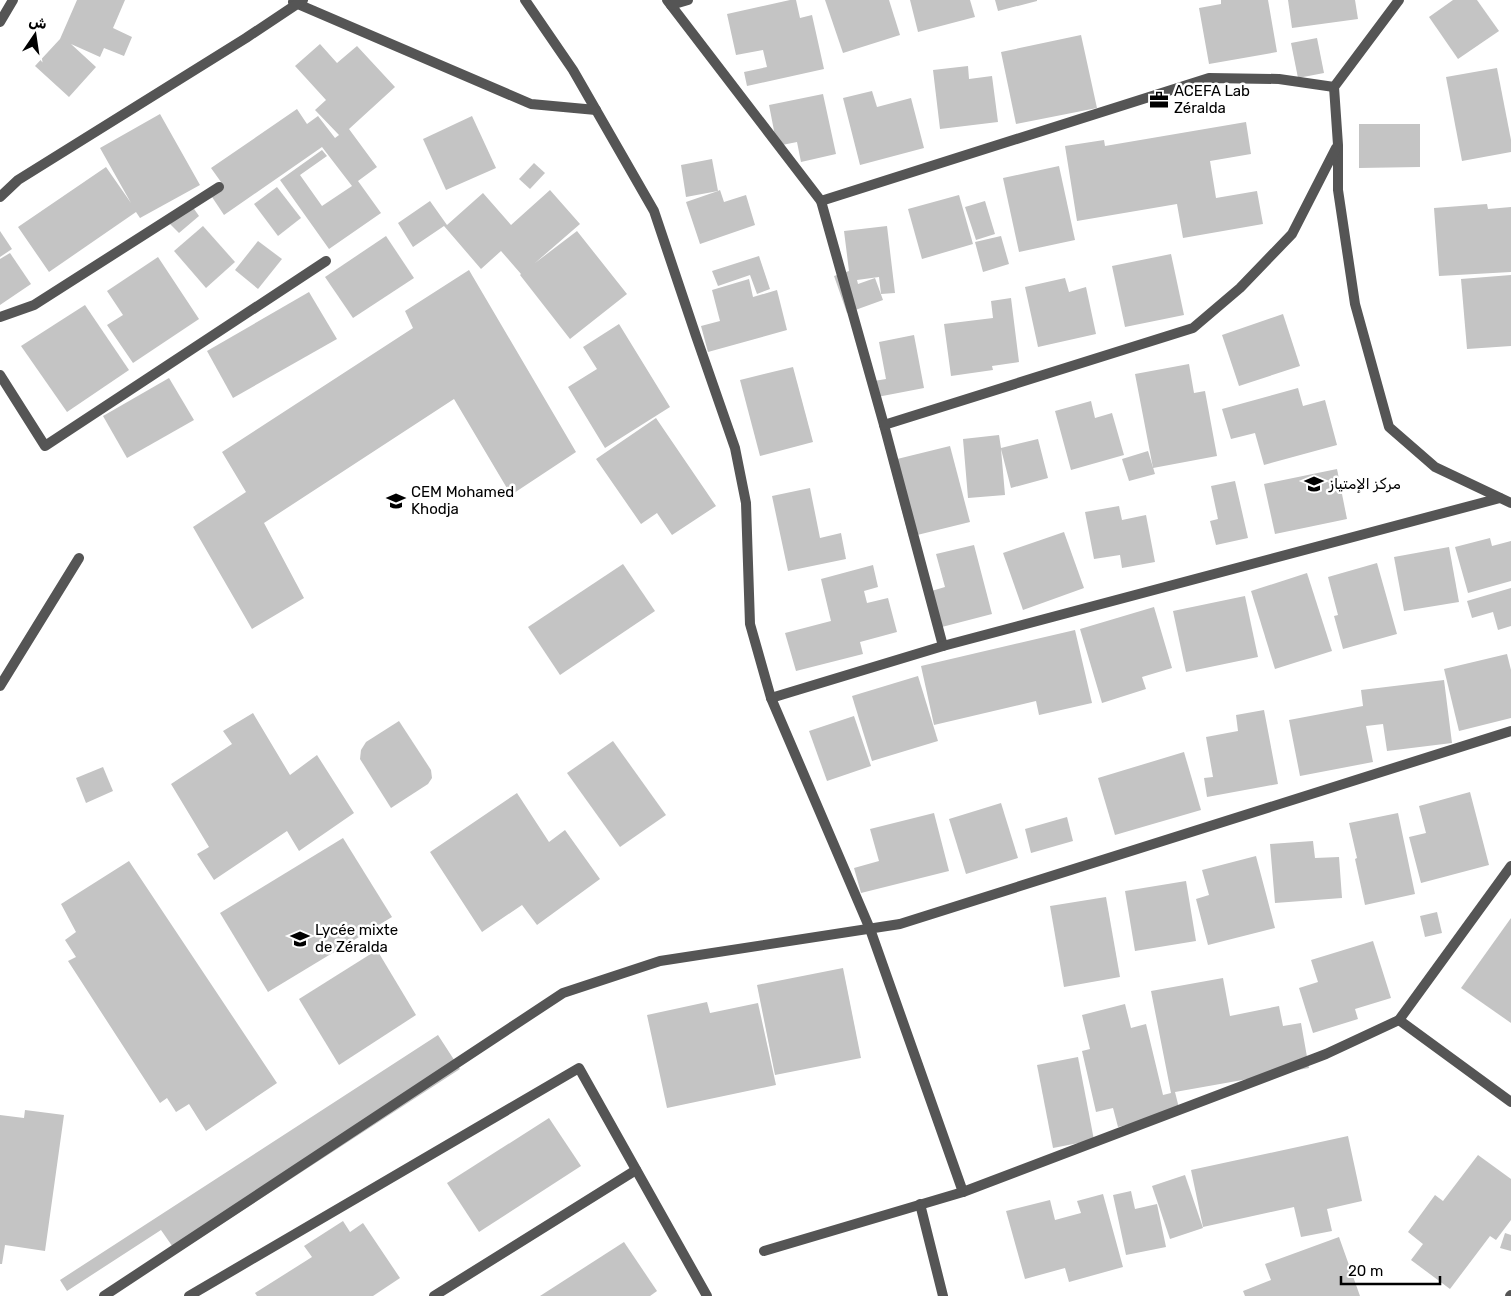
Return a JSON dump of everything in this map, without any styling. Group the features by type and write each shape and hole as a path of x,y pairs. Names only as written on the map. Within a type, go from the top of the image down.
{"street":[{"path":"0,22 13,0"},
{"path":"524,0 573,70 654,210 735,448 746,503 750,624 771,698 870,929 962,1192"},
{"path":"669,2 688,0"},
{"path":"1399,0 1334,87 1338,145 1338,190 1355,304 1389,427 1435,467 1511,503"},
{"path":"0,197 18,180 246,38 297,1 531,104 596,110"},
{"path":"669,2 821,201 884,425 943,646"},
{"path":"821,201 1209,78 1279,79 1334,87"},
{"path":"884,425 1193,328 1240,288 1292,234 1338,145"},
{"path":"0,317 34,305 219,187"},
{"path":"0,375 45,446 326,261"},
{"path":"771,698 943,646 1500,498"},
{"path":"0,686 79,558"},
{"path":"104,1296 563,993 660,961 900,924 1511,730"},
{"path":"764,1251 962,1192 1326,1054 1399,1020 1511,866"},
{"path":"1399,1020 1511,1102"},
{"path":"188,1296 579,1068 706,1296"},
{"path":"434,1296 636,1170"},
{"path":"920,1204 943,1296"}],"building":[{"path":"77,0 125,0 113,28 132,37 124,56 104,48 100,57 71,44 96,67 69,97 35,66 60,39"},
{"path":"796,0 800,18 812,15 824,69 747,86 744,72 767,67 763,50 736,55 727,14"},
{"path":"825,0 889,0 900,35 843,53"},
{"path":"910,0 970,0 975,17 918,32"},
{"path":"995,0 1037,0 1037,1 998,11"},
{"path":"1221,0 1268,0 1277,52 1209,64 1199,8 1221,4"},
{"path":"1288,0 1355,0 1358,19 1292,28"},
{"path":"1453,0 1477,0 1499,31 1458,59 1429,17"},
{"path":"1081,35 1097,108 1016,124 1001,52"},
{"path":"1317,38 1324,73 1298,78 1291,43"},
{"path":"320,44 337,63 357,46 395,87 349,129 377,167 358,181 381,213 329,249 280,180 322,150 327,156 300,175 322,206 352,186 322,147 224,215 208,191 221,182 211,168 297,109 307,124 318,116 335,138 339,135 315,110 326,100 295,66"},
{"path":"968,66 969,79 992,76 998,122 940,129 933,70"},
{"path":"1497,68 1511,140 1511,152 1462,161 1446,77"},
{"path":"872,91 877,107 911,98 924,148 860,165 843,98"},
{"path":"823,94 836,154 801,162 797,142 777,146 769,105"},
{"path":"160,114 200,185 140,218 136,212 49,272 18,227 106,167 131,203 100,148"},
{"path":"472,116 496,168 446,190 423,139"},
{"path":"1246,122 1251,154 1210,161 1216,198 1257,191 1263,224 1183,238 1177,204 1077,221 1065,146 1104,140 1105,146"},
{"path":"1359,124 1420,124 1420,167 1359,168"},
{"path":"712,159 718,191 686,197 681,165"},
{"path":"534,163 545,173 530,189 519,179"},
{"path":"1059,166 1075,240 1019,252 1003,178"},
{"path":"277,187 301,218 278,236 254,204"},
{"path":"550,190 580,224 535,263 577,231 627,294 570,339 521,274 501,251 481,269 444,226 413,247 398,223 430,201 447,225 483,193 511,225"},
{"path":"720,190 724,202 746,195 755,225 700,244 686,202"},
{"path":"959,195 973,244 922,259 908,209"},
{"path":"985,201 995,234 976,240 965,207"},
{"path":"1487,204 1488,209 1511,207 1511,272 1439,276 1434,208"},
{"path":"192,206 199,216 179,233 170,224"},
{"path":"203,226 235,262 206,288 174,251"},
{"path":"887,226 895,293 881,294 879,277 857,280 858,284 875,278 883,300 847,313 834,276 849,271 844,231"},
{"path":"0,231 12,249 0,257"},
{"path":"386,236 414,278 353,318 325,277"},
{"path":"1001,236 1009,264 983,272 975,242"},
{"path":"258,241 282,259 258,289 235,270"},
{"path":"10,253 31,284 0,305 0,259"},
{"path":"1171,254 1184,315 1125,327 1112,266"},
{"path":"759,256 770,289 757,294 750,275 718,286 712,271"},
{"path":"158,257 199,319 133,363 107,325 123,315 107,291"},
{"path":"469,270 576,452 511,495 454,399 264,523 304,598 252,629 193,527 246,492 222,452 413,328 405,311"},
{"path":"1511,275 1511,346 1467,349 1461,279"},
{"path":"1065,278 1069,292 1086,287 1096,334 1038,347 1025,287"},
{"path":"749,279 753,297 777,290 787,330 708,352 701,326 720,321 712,290"},
{"path":"309,292 337,339 233,398 207,351"},
{"path":"1011,298 1019,362 992,366 993,370 951,376 944,324 993,318 991,301"},
{"path":"85,305 129,370 67,412 21,346"},
{"path":"1283,314 1300,366 1239,386 1222,335"},
{"path":"619,324 670,407 605,448 568,387 597,369 583,347"},
{"path":"914,335 924,388 872,398 868,382 886,379 879,342"},
{"path":"1189,364 1194,393 1205,391 1217,456 1153,468 1135,374"},
{"path":"793,367 813,442 760,456 740,380"},
{"path":"169,378 194,420 127,458 103,416"},
{"path":"1298,388 1303,406 1325,400 1337,445 1264,465 1255,433 1231,439 1222,409"},
{"path":"1091,401 1095,418 1112,413 1124,455 1071,470 1055,411"},
{"path":"656,418 716,506 672,535 657,513 641,524 596,459"},
{"path":"999,435 1001,448 1038,439 1048,478 1011,488 1001,449 1005,495 968,498 963,439"},
{"path":"950,446 970,522 909,537 889,461"},
{"path":"1148,451 1155,474 1129,481 1122,459"},
{"path":"1337,469 1347,519 1275,534 1264,484"},
{"path":"1235,481 1248,538 1216,545 1210,521 1218,519 1211,486"},
{"path":"810,488 820,538 841,533 846,559 788,571 772,496"},
{"path":"1119,506 1122,520 1146,515 1155,562 1122,568 1120,555 1094,559 1085,512"},
{"path":"1064,532 1084,588 1023,610 1003,553"},
{"path":"1490,538 1492,546 1511,541 1511,581 1468,593 1455,547"},
{"path":"974,545 992,614 938,628 928,592 945,587 936,554"},
{"path":"1449,547 1459,602 1404,611 1394,557"},
{"path":"1377,563 1397,634 1343,649 1334,616 1338,615 1328,577"},
{"path":"623,564 655,611 560,675 528,627"},
{"path":"873,565 878,587 864,591 867,603 888,598 897,632 860,642 863,654 796,671 785,633 831,621 821,579"},
{"path":"1307,573 1332,651 1275,669 1251,591"},
{"path":"1511,588 1511,626 1498,630 1493,612 1472,618 1467,601"},
{"path":"1245,596 1258,657 1186,672 1173,611"},
{"path":"1154,607 1172,668 1142,677 1146,689 1102,703 1080,629"},
{"path":"1075,630 1092,703 1039,715 1036,701 934,725 921,666"},
{"path":"1507,654 1511,670 1511,718 1459,731 1444,669"},
{"path":"918,676 938,741 872,761 852,696"},
{"path":"1444,680 1452,743 1387,751 1383,724 1366,726 1373,762 1300,776 1289,720 1363,706 1361,690"},
{"path":"1264,710 1278,784 1207,797 1204,778 1213,777 1206,737 1238,731 1236,715"},
{"path":"253,713 290,775 317,755 354,813 299,851 287,831 214,880 197,854 209,847 171,784 232,744 223,731"},
{"path":"854,716 871,766 827,781 809,731"},
{"path":"399,721 431,770 432,778 428,784 391,808 360,759 361,750 366,742"},
{"path":"613,741 666,815 620,847 567,773"},
{"path":"1184,752 1201,810 1115,835 1098,778"},
{"path":"103,767 113,791 86,803 76,778"},
{"path":"1470,792 1489,865 1421,883 1409,837 1426,833 1419,806"},
{"path":"517,793 549,842 565,830 600,879 537,925 522,905 482,932 430,852"},
{"path":"1001,803 1018,858 966,874 949,819"},
{"path":"934,813 949,871 861,893 854,868 879,861 870,829"},
{"path":"1398,813 1415,894 1365,905 1349,823"},
{"path":"1067,817 1073,841 1031,853 1025,829"},
{"path":"343,838 392,917 268,992 220,913"},
{"path":"1313,841 1315,858 1339,857 1342,898 1275,903 1270,844"},
{"path":"1256,856 1275,928 1208,945 1196,899 1209,895 1202,870"},
{"path":"129,861 277,1083 206,1131 189,1104 176,1112 167,1098 160,1103 68,961 76,957 65,940 76,932 61,904"},
{"path":"1186,881 1196,941 1135,951 1125,891"},
{"path":"1106,897 1120,977 1064,987 1050,906"},
{"path":"1437,912 1442,933 1425,937 1420,916"},
{"path":"1511,918 1511,1023 1461,988"},
{"path":"1373,941 1391,998 1355,1009 1358,1019 1313,1033 1299,988 1318,982 1311,960"},
{"path":"377,950 416,1015 339,1065 299,999"},
{"path":"843,968 861,1058 775,1075 757,985"},
{"path":"1223,978 1230,1016 1279,1006 1283,1026 1301,1023 1309,1068 1175,1092 1180,1112 1118,1127 1113,1108 1096,1112 1082,1051 1090,1049 1082,1015 1125,1004 1131,1028 1146,1024 1163,1095 1171,1093 1151,991"},
{"path":"707,1002 710,1013 758,1003 776,1085 667,1108 647,1015"},
{"path":"438,1035 460,1069 177,1253 161,1230 67,1291 60,1280"},
{"path":"1078,1057 1094,1140 1053,1148 1037,1065"},
{"path":"25,1110 64,1115 45,1251 5,1245 2,1264 0,1264 0,1115 24,1118"},
{"path":"549,1118 581,1166 479,1232 447,1183"},
{"path":"1348,1136 1362,1201 1327,1209 1332,1231 1301,1237 1294,1207 1203,1227 1191,1170"},
{"path":"1478,1155 1511,1179 1511,1220 1496,1240 1490,1236 1450,1289 1411,1260 1423,1244 1408,1232 1435,1195 1443,1201"},
{"path":"1185,1175 1203,1228 1170,1239 1152,1186"},
{"path":"1131,1191 1135,1209 1157,1204 1166,1247 1126,1255 1113,1195"},
{"path":"1103,1194 1123,1267 1069,1282 1065,1268 1025,1279 1006,1211 1050,1200 1055,1220 1081,1213 1077,1201"},
{"path":"343,1221 350,1232 363,1223 400,1278 373,1296 257,1296 255,1293 312,1257 304,1246"},
{"path":"1505,1233 1511,1235 1511,1251 1500,1248"},
{"path":"1339,1237 1360,1296 1245,1296 1243,1291 1271,1280 1265,1264"},
{"path":"624,1242 657,1291 650,1296 540,1296"}],"place":[{"name":"ACEFA Lab Zéralda","path":"1159,100"},
{"name":"مركز الإمتياز","path":"1314,484"},
{"name":"CEM Mohamed Khodja","path":"396,501"},
{"name":"Lycée mixte de Zéralda","path":"300,939"}]}
